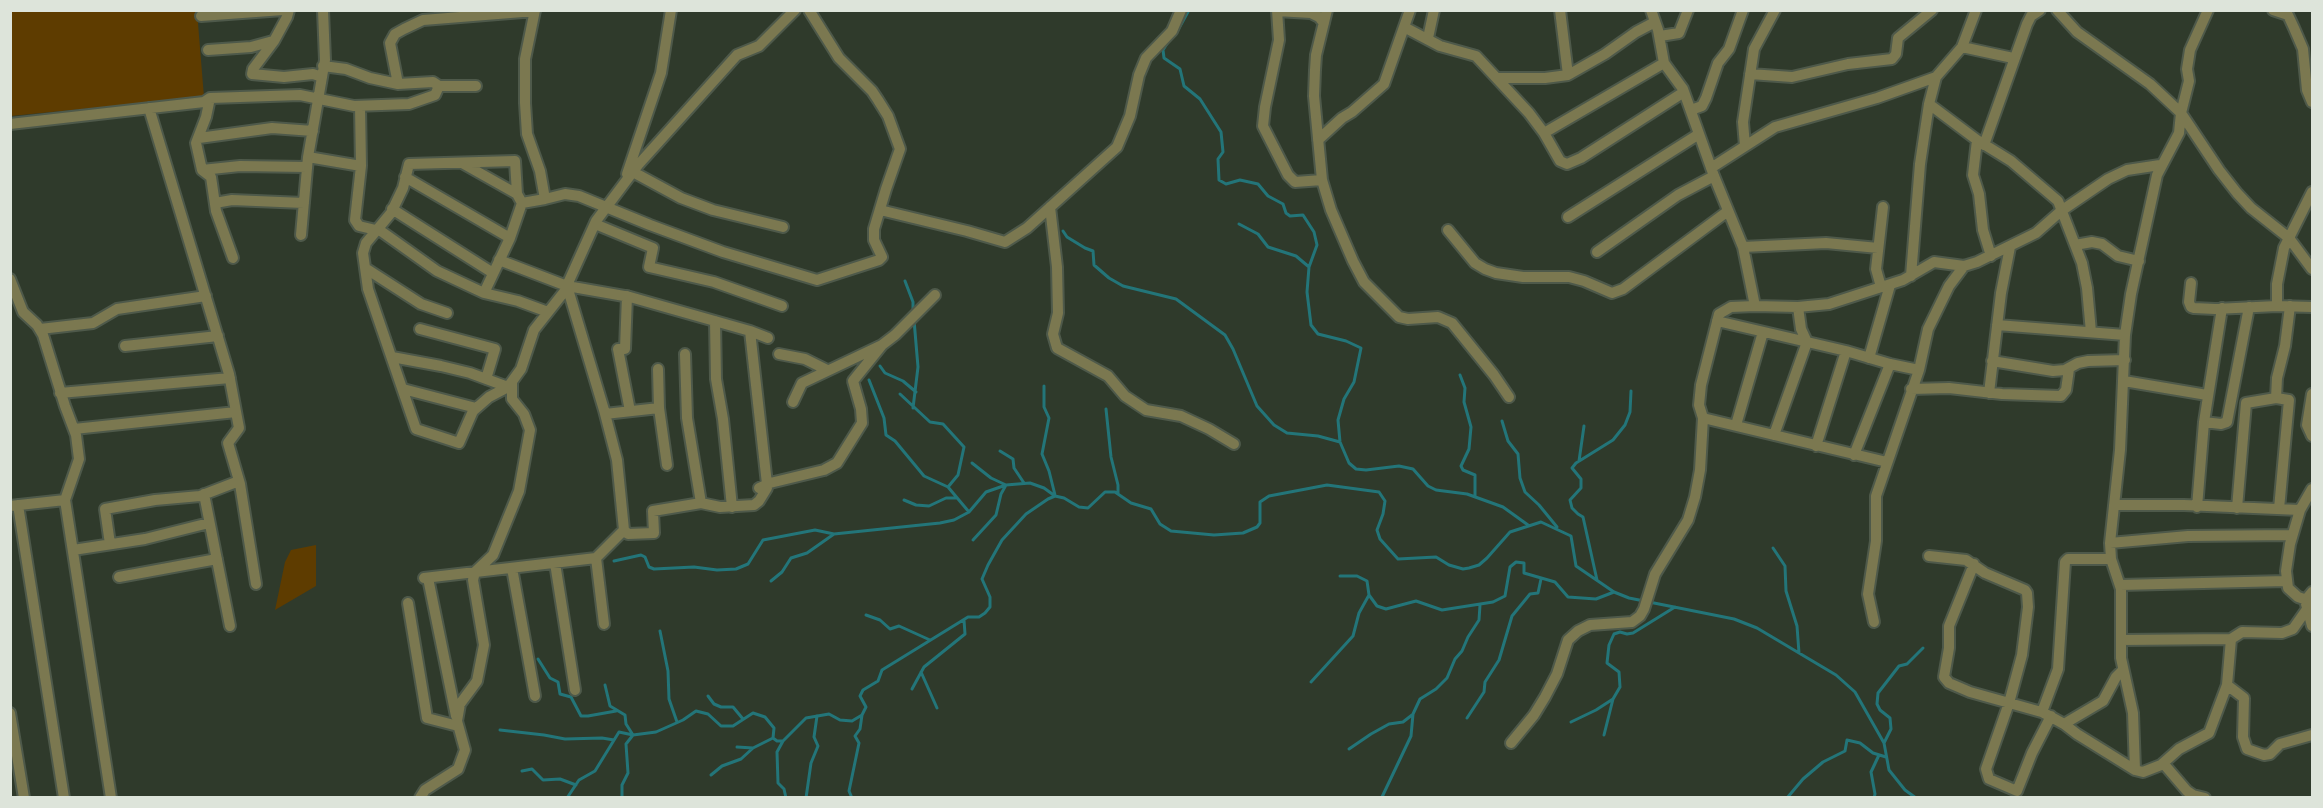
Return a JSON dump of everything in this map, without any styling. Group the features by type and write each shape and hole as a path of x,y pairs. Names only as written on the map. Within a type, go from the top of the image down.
{"street":[{"path":"201,16 283,10"},
{"path":"289,10 274,41 253,69 252,74 284,77 346,69 370,78 398,84 433,81 439,86 476,86"},
{"path":"302,235 307,162 325,60 323,10"},
{"path":"623,186 661,73 671,10"},
{"path":"484,293 510,238 519,198 515,161 409,164 393,210 366,243 363,253 368,289 416,429 459,443 473,411 510,385 521,369 534,330 567,286 595,224 633,172 737,55 759,46 795,10"},
{"path":"461,163 519,198 545,198 565,194 579,196 723,252 817,280 879,260 881,254 874,240 874,229 900,149 888,116 872,91 839,58 809,10"},
{"path":"880,210 1005,242 1027,228 1117,147 1130,116 1139,75 1146,58 1172,31 1181,10"},
{"path":"1327,10 1316,55 1314,96 1322,180 1331,210 1365,282 1399,317 1408,319 1438,317 1452,323 1494,375 1509,398"},
{"path":"1318,140 1384,84 1410,10"},
{"path":"1428,38 1434,10"},
{"path":"1560,10 1568,75"},
{"path":"1651,10 1660,36 1664,63 1684,92 1743,247 1755,306"},
{"path":"1660,36 1679,33 1688,10"},
{"path":"1691,110 1702,106 1718,63 1729,49 1743,10"},
{"path":"1745,146 1743,122 1754,49 1775,10"},
{"path":"1750,74 1792,77 1848,64 1892,59 1896,54 1898,38 1932,10"},
{"path":"1911,276 1920,164 1929,104 1936,77 1962,47 1977,10"},
{"path":"1991,255 1983,230 1979,194 1973,175 1981,143 2000,103 2013,58 2031,16 2040,10"},
{"path":"2057,10 2077,32 2150,84 2181,113 2218,170 2237,193 2251,208 2289,238 2313,269"},
{"path":"2135,770 2133,713 2123,670 2120,585 2111,559 2110,543 2128,310 2160,165 2179,133 2181,113 2189,81 2187,69 2190,50 2208,10"},
{"path":"2273,10 2288,15 2294,28 2303,49 2307,90 2313,102"},
{"path":"398,84 390,43 395,34 423,20 535,11 525,59 525,103 527,134 540,171 545,198"},
{"path":"1322,180 1295,182 1288,175 1263,126 1264,107 1279,40 1277,11 1311,13 1324,23"},
{"path":"1498,78 1545,78 1568,75 1655,22"},
{"path":"1404,27 1440,46 1466,51 1476,56 1498,78 1544,133 1560,161 1566,164 1581,158 1684,92"},
{"path":"208,50 251,47 274,41"},
{"path":"1962,47 2013,58"},
{"path":"1544,133 1664,63"},
{"path":"1597,252 1775,127 1877,98 1936,77"},
{"path":"10,124 204,102 210,98 300,95 360,106 409,104 435,95 439,86"},
{"path":"210,98 206,117 196,142 202,170 210,177 215,203 233,258"},
{"path":"1929,104 1981,143 2011,162 2058,201 2086,279 2091,332"},
{"path":"360,106 361,166 355,220 358,226 377,230 437,271 484,293 518,301 548,312"},
{"path":"149,108 230,378 239,428 228,443 239,481 256,584"},
{"path":"199,138 272,128 313,131"},
{"path":"1568,217 1699,134"},
{"path":"202,170 307,162 361,166"},
{"path":"1511,743 1534,715 1545,697 1557,674 1568,640 1578,631 1590,625 1632,622 1640,616 1655,574 1688,520 1700,470 1703,417 1699,405 1701,385 1719,314 1727,308 1738,306 1798,308 1829,304 1911,276 1934,262 1964,266 2010,247 2036,233 2061,211 2108,179 2127,170 2160,165"},
{"path":"633,172 681,198 713,210 783,227"},
{"path":"405,177 510,238"},
{"path":"2277,306 2277,284 2282,258 2289,238 2308,208 2313,192"},
{"path":"215,203 232,200 304,203"},
{"path":"1050,207 1057,267 1058,313 1053,334 1057,348 1108,376 1125,396 1146,410 1181,416 1234,444"},
{"path":"1869,358 1885,286 1876,269 1883,207"},
{"path":"393,210 493,273"},
{"path":"1448,230 1475,263 1485,270 1522,277 1569,277 1612,293 1623,289 1728,212"},
{"path":"595,224 653,248 649,267 714,282 782,306"},
{"path":"2075,245 2092,242 2102,244 2118,256 2139,261"},
{"path":"1743,247 1826,243 1878,248"},
{"path":"1989,393 2010,247"},
{"path":"499,260 567,286 627,296 768,338"},
{"path":"1874,622 1869,594 1876,541 1874,504 1919,370 1928,329 1949,286 1964,266"},
{"path":"365,268 421,304 447,313"},
{"path":"10,279 23,312 40,329 74,429 79,459 65,500 111,798"},
{"path":"2191,283 2189,302 2191,307 2313,307"},
{"path":"567,286 605,414 616,460 624,530 628,534 654,533 653,512 701,503 732,507 754,505 759,501 765,487 750,331"},
{"path":"793,402 802,383 882,345 935,295"},
{"path":"40,329 93,322 117,309 206,296"},
{"path":"627,296 625,349 618,349 630,411"},
{"path":"2276,398 2278,369 2285,346 2290,306"},
{"path":"2204,422 2225,424 2230,414 2249,307"},
{"path":"1774,435 1807,342 1801,329 1798,308"},
{"path":"2197,507 2204,422 2222,308"},
{"path":"715,321 716,379 723,419 732,507"},
{"path":"1717,321 1919,370"},
{"path":"1997,325 2126,335"},
{"path":"420,329 495,349 486,379"},
{"path":"1736,425 1763,332"},
{"path":"125,346 218,336"},
{"path":"765,487 824,470 837,463 862,423 861,409 853,381 882,345"},
{"path":"1816,446 1846,351"},
{"path":"684,354 687,418 701,503"},
{"path":"779,354 805,359 827,370"},
{"path":"392,357 441,366 510,385"},
{"path":"1992,361 2053,371 2069,369 2078,363 2088,361 2125,360"},
{"path":"1854,454 1890,364"},
{"path":"658,369 659,408 667,465"},
{"path":"1911,389 1949,388 1989,393 2061,396 2066,390 2069,369"},
{"path":"60,393 230,378"},
{"path":"2124,381 2208,395"},
{"path":"458,723 460,704 477,681 484,645 473,580 475,572 493,555 519,491 530,430 524,414 512,399 510,385"},
{"path":"403,389 476,408"},
{"path":"2230,414 2246,404 2276,398 2289,400 2312,398 2307,425 2313,436"},
{"path":"2278,509 2289,400"},
{"path":"2237,508 2246,404"},
{"path":"605,414 659,408"},
{"path":"74,429 236,412"},
{"path":"1703,417 1887,462"},
{"path":"110,544 105,509 204,494 239,481"},
{"path":"2309,601 2293,594 2286,581 2292,535 2300,510 2313,489"},
{"path":"204,494 230,626"},
{"path":"64,798 14,506 65,500"},
{"path":"2114,505 2300,510"},
{"path":"73,550 145,539 209,523"},
{"path":"420,798 425,790 458,769 465,750 426,578 596,558 624,530"},
{"path":"2110,543 2187,536 2292,535"},
{"path":"1929,556 1966,560 1985,573 2027,593 2028,607 2022,655 2009,703 1986,769 1989,779 2014,791 2018,789 2048,715"},
{"path":"596,558 604,624"},
{"path":"119,577 217,559"},
{"path":"2111,559 2068,559 2065,562 2058,669 2042,712 2135,770 2143,772 2150,770 2163,763 2179,749 2209,733 2227,685 2231,639"},
{"path":"555,562 575,690"},
{"path":"1974,564 1949,626 1949,648 1944,677 1949,683 1970,692 2048,715"},
{"path":"512,568 535,696"},
{"path":"2120,585 2286,581"},
{"path":"2309,601 2313,626"},
{"path":"2121,640 2231,639 2242,632 2278,634 2297,625 2309,601"},
{"path":"408,603 427,718 458,723"},
{"path":"2064,724 2103,701 2116,677 2123,670"},
{"path":"2227,685 2244,698 2243,737 2247,749 2264,755 2270,754 2280,744 2313,735"},
{"path":"10,713 24,798"},
{"path":"2163,763 2187,791 2205,798"}],"shaded area":[{"path":"11,11 197,11 204,97 11,116"},
{"path":"316,545 316,586 275,610 285,562 291,550"}],"waterway":[{"path":"1178,30 1189,10"},
{"path":"1168,42 1163,50 1164,58 1180,69 1184,86 1200,99 1221,132 1223,152 1218,159 1219,180 1226,184 1240,180 1258,184 1268,196 1283,204 1286,213 1290,216 1303,215 1314,232 1317,245 1309,267 1307,292 1311,325 1318,334 1346,341 1361,348 1354,382 1344,399 1338,420 1340,442 1349,463 1356,469 1366,470 1399,466 1413,469 1428,486 1436,490 1467,494 1503,507 1528,525"},
{"path":"1239,224 1258,234 1268,247 1296,256 1309,267"},
{"path":"1063,231 1067,237 1093,251 1094,265 1109,278 1123,286 1176,299 1225,335 1257,406 1274,425 1287,433 1318,436 1340,442"},
{"path":"905,281 913,302 913,310"},
{"path":"913,408 918,367 914,320"},
{"path":"880,366 885,373 903,381 916,392"},
{"path":"1460,375 1465,388 1464,402 1471,427 1469,449 1461,466 1463,470 1475,475 1475,497"},
{"path":"869,380 884,418 886,435 895,441 924,476 948,487"},
{"path":"1044,386 1044,407 1049,418 1042,454 1055,495"},
{"path":"1597,580 1583,517 1572,508 1570,500 1581,488 1581,479 1572,468 1576,463 1613,440 1625,425 1630,412 1631,391"},
{"path":"900,394 930,422 943,424 964,447 958,475 948,487 969,512"},
{"path":"1106,409 1111,457 1118,493"},
{"path":"1502,421 1508,441 1518,454 1520,478 1525,492 1557,527"},
{"path":"1579,461 1584,426"},
{"path":"1000,451 1013,459 1014,468 1024,483"},
{"path":"972,463 991,478 1006,485 1001,494 996,515 973,540"},
{"path":"614,561 641,555 645,557 649,567 654,569 694,567 717,570 736,569 748,564 763,540 815,530 834,534 954,520 969,512 986,492 1006,485 1030,483 1044,488 1055,496"},
{"path":"567,798 579,780 595,771 619,732 633,735 656,732 683,720 696,711 708,714 721,726 733,726 753,713 765,717 774,728 773,738 783,741 806,718 829,714 840,720 852,721 862,715 866,707 860,696 863,690 878,681 882,670 968,617 979,617 985,613 990,607 990,597 982,579 1002,540 1026,514 1055,496 1064,498 1079,507 1088,508 1105,492 1115,492 1131,503 1151,509 1160,524 1171,531 1214,535 1243,533 1257,527 1260,523 1260,502 1269,496 1327,485 1379,492 1385,501 1377,530 1380,539 1398,559 1436,557 1449,565 1463,569 1469,568 1479,565 1487,558 1510,532 1541,522 1571,536 1576,566 1614,592 1629,598 1734,619 1757,628 1836,675 1855,692 1884,743 1889,770 1905,790 1916,798"},
{"path":"904,500 916,505 929,506 946,498 956,498"},
{"path":"771,581 782,572 791,558 807,553 834,534"},
{"path":"1773,548 1785,566 1786,591 1797,626 1799,653"},
{"path":"1311,682 1353,636 1359,613 1369,595 1377,606 1386,609 1416,601 1442,610 1493,602 1505,596 1510,567 1516,562 1524,563 1524,573 1555,582 1568,597 1596,599 1614,592"},
{"path":"1340,576 1357,576 1367,581 1369,595"},
{"path":"1467,718 1484,692 1485,682 1499,660 1512,616 1530,594 1538,593 1541,579"},
{"path":"1382,797 1411,736 1413,714 1420,699 1436,689 1447,678 1455,659 1479,620 1480,605"},
{"path":"1604,735 1613,699 1620,687 1619,672 1607,663 1609,645 1614,634 1633,633 1675,607"},
{"path":"866,615 880,620 890,629 899,626 930,640"},
{"path":"912,689 924,667 965,634 964,620"},
{"path":"660,631 668,671 669,699 677,722"},
{"path":"1884,743 1891,729 1890,718 1880,710 1877,704 1878,693 1899,666 1907,664 1923,648"},
{"path":"538,659 550,678 558,682 560,694 571,697 581,716 616,711"},
{"path":"921,672 937,708"},
{"path":"605,685 610,706 625,715 626,724 633,735 626,744 628,773 622,785 622,798"},
{"path":"708,696 714,704 721,707 733,707 743,719"},
{"path":"1571,722 1613,699"},
{"path":"852,798 849,791 859,743 855,736 860,729 862,715"},
{"path":"1349,749 1389,724 1403,722 1412,715"},
{"path":"806,798 811,763 818,746 814,737 817,716"},
{"path":"500,730 565,739 614,740"},
{"path":"737,747 753,748 773,738"},
{"path":"1787,798 1803,779 1823,762 1845,751 1847,740 1860,743 1873,753 1886,757"},
{"path":"783,741 777,752 778,783 784,789 786,798"},
{"path":"711,775 722,766 741,759 753,748"},
{"path":"1874,798 1871,772 1879,755"},
{"path":"522,771 532,769 543,780 560,779 576,785"}]}
